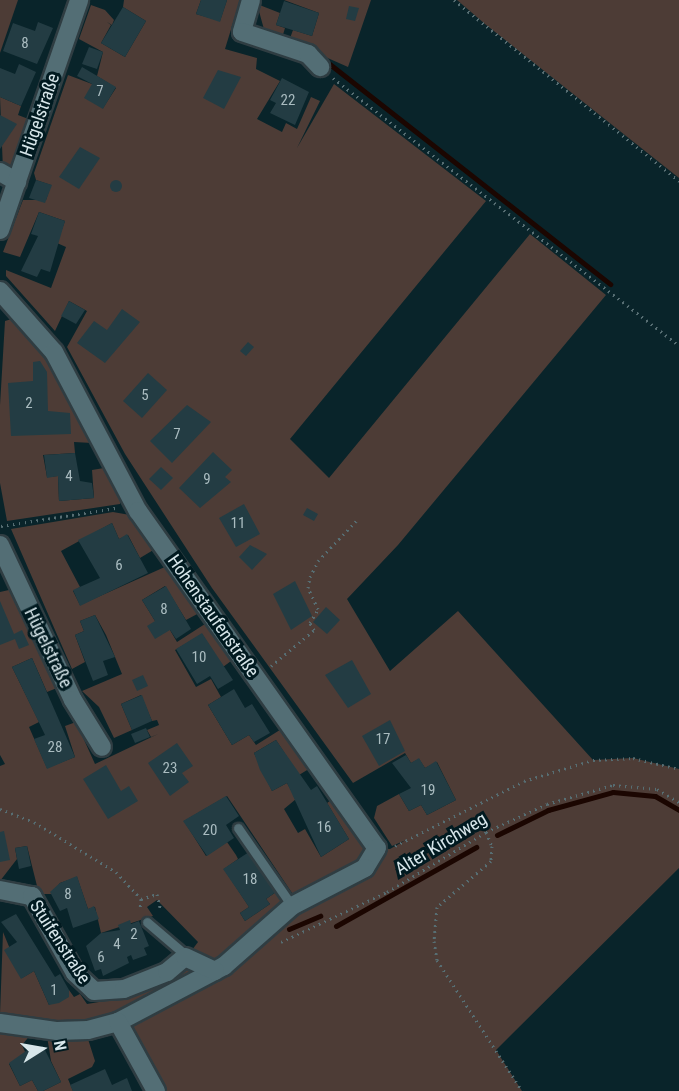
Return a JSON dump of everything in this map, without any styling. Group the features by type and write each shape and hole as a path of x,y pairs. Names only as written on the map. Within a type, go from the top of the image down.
{"street":[{"name":"Hügelstraße","path":"0,230 79,0"},
{"path":"251,0 242,32 314,61"},
{"path":"0,172 17,182"},
{"name":"Hohenstaufenstraße","path":"0,291 54,352 135,504 376,848"},
{"name":"Hügelstraße","path":"0,545 74,700 102,747"},
{"path":"0,1023 57,1031 88,1030 118,1022 215,971 292,906 365,868 376,848"},
{"name":"Stuifenstraße","path":"0,890 32,896 75,972 94,991 124,989 167,972 188,957"},
{"path":"188,957 215,971"},
{"path":"118,1022 156,1091"}],"lane":[{"path":"238,828 292,906"},
{"path":"147,922 188,957"}],"path":[{"path":"454,0 679,181"},
{"path":"314,61 679,345"},
{"path":"0,526 135,504"},
{"path":"269,667 314,630 310,623 318,609 308,588 310,577 318,561 357,519"},
{"path":"376,848 390,849 525,781 593,760 633,758 679,769"},
{"name":"Alter Kirchweg","path":"276,944 437,866 486,832 547,804 613,785 657,789 679,802"},
{"path":"0,809 81,848 116,872 141,899 158,894 161,911"},
{"path":"486,832 492,846 491,861 437,907 434,941 437,960 522,1091"}],"shaded area":[{"path":"0,0 18,0 0,53"},
{"path":"124,0 201,0 196,14 220,21 227,0 240,0 225,49 257,58 256,69 280,81 257,119 282,132 286,123 297,129 311,97 320,101 297,148 334,84 486,201 290,439 329,478 530,234 606,295 398,545 347,599 390,671 458,611 593,760 633,758 679,769 679,868 496,1050 522,1091 163,1091 125,1022 377,848 390,849 406,840 392,846 374,818 377,806 399,794 409,811 421,805 427,815 456,800 437,762 425,768 419,759 411,763 405,753 353,783 212,588 125,454 67,347 87,311 69,301 55,331 6,276 6,270 51,288 66,247 57,243 65,221 39,212 20,257 3,252 23,200 46,200 51,185 36,180 34,173 68,75 92,84 103,108 116,88 97,76 103,52 79,39 91,5 105,10 114,20 112,25 107,22 111,25 101,43 125,57 146,21 123,7"},
{"path":"284,0 371,0 348,67 289,41 293,30 312,36 319,13"},
{"path":"457,0 679,0 679,178 485,24"},
{"path":"257,4 280,13 276,25 285,28 282,38 265,33"},
{"path":"0,97 21,106 18,115 31,120 15,167 3,170"},
{"path":"15,318 49,356 92,443 74,442 75,453 43,455 47,477 58,476 59,501 94,498 92,470 104,468 121,498 120,504 7,521 0,483 0,405 5,321"},
{"path":"113,512 130,515 155,549 140,558 128,535 119,539 112,523 61,551 80,587 73,591 80,605 167,566 201,612 186,620 165,586 142,600 155,621 170,630 177,642 208,622 235,658 223,667 202,634 175,650 196,687 211,679 221,697 208,705 232,745 249,735 256,745 283,728 312,767 299,775 276,740 254,753 272,791 287,783 296,799 284,809 298,833 305,829 321,857 349,839 327,803 334,798 368,847 368,858 296,899 227,796 184,821 206,856 227,842 236,855 238,859 224,869 249,907 240,913 245,921 270,904 266,899 276,892 284,905 220,962 192,950 198,942 157,900 147,907 153,916 101,933 95,907 88,909 77,877 60,883 51,894 39,894 27,846 15,848 17,859 0,881 0,766 5,764 0,755 0,592 9,590 57,688 47,692 32,658 12,667 39,722 29,727 47,768 75,757 65,726 76,722 95,764 158,734 151,737 147,730 159,725 157,720 152,721 141,695 121,704 132,730 114,738 99,707 82,691 122,674 106,635 95,615 80,621 84,631 75,635 85,662 72,669 11,529"},
{"path":"3,932 22,978 34,971 49,1005 69,990 74,997 80,994 87,1004 117,999 175,976 185,967 197,970 117,1017 54,1023 21,1019 0,1014"},
{"path":"0,1029 32,1033 22,1045 26,1054 9,1064 20,1086 32,1080 38,1091 0,1091"},
{"path":"47,1036 88,1039 95,1061 92,1067 68,1079 73,1091 43,1091 61,1082 51,1061"}],"building":[{"path":"201,0 227,0 220,22 196,14"},
{"path":"284,1 319,13 312,36 276,25"},
{"path":"349,6 359,8 355,21 346,19"},
{"path":"123,7 146,21 125,57 101,43"},
{"path":"38,22 53,28 37,64 3,51 13,23 35,31"},
{"path":"89,47 103,52 97,69 82,64"},
{"path":"19,64 36,72 21,106 0,97 0,68 15,74"},
{"path":"82,67 116,87 103,109 84,98 92,84 77,76"},
{"path":"218,70 241,77 224,109 203,98"},
{"path":"282,78 309,92 295,125 270,113 276,103 270,100"},
{"path":"0,115 17,124 0,149"},
{"path":"80,147 100,158 79,189 59,177"},
{"path":"36,180 52,185 45,203 29,198"},
{"path":"118,180 122,186 118,192 114,192 110,184"},
{"path":"39,212 65,221 50,272 41,269 37,277 21,271 38,236 31,234"},
{"path":"69,301 85,310 76,324 61,316"},
{"path":"122,309 140,322 105,363 77,343 94,321 107,330"},
{"path":"248,342 254,347 246,356 240,351"},
{"path":"40,361 47,372 48,411 70,413 71,434 11,436 8,383 33,381 33,362"},
{"path":"148,373 167,390 142,418 123,401"},
{"path":"187,405 211,422 172,463 150,441"},
{"path":"213,452 232,470 225,477 231,482 200,508 179,488"},
{"path":"75,453 80,481 92,483 94,498 59,501 58,476 47,478 44,455"},
{"path":"161,467 173,478 161,490 149,479"},
{"path":"244,504 260,534 236,547 219,518"},
{"path":"307,508 318,514 314,521 303,515"},
{"path":"112,523 119,539 127,534 148,573 80,606 73,590 100,578 78,540"},
{"path":"250,545 267,554 252,570 239,557"},
{"path":"295,581 312,616 291,630 273,594"},
{"path":"166,586 191,629 176,639 170,630 155,639 147,626 155,621 142,600"},
{"path":"0,601 14,634 22,630 29,645 19,649 15,639 0,645"},
{"path":"326,607 340,620 327,634 313,622"},
{"path":"95,615 115,657 103,661 108,675 93,681 75,635 84,631 80,621"},
{"path":"202,633 233,680 218,689 210,676 197,684 176,649"},
{"path":"32,658 75,757 47,769 34,739 45,735 12,667"},
{"path":"352,660 371,694 348,708 325,675"},
{"path":"143,675 148,686 137,691 132,680"},
{"path":"234,689 245,708 252,704 270,733 254,742 249,735 232,745 208,705"},
{"path":"142,695 152,721 132,730 121,704"},
{"path":"390,720 405,751 379,766 362,736"},
{"path":"146,728 150,737 135,743 131,734"},
{"path":"276,740 311,790 317,786 349,839 321,857 287,783 272,791 260,770 254,753"},
{"path":"177,743 193,766 182,773 189,782 170,796 148,763"},
{"path":"406,755 411,763 419,758 425,768 436,761 456,800 427,815 421,805 409,811 399,794 411,788 392,763"},
{"path":"106,765 121,791 129,786 138,801 108,819 83,779"},
{"path":"226,796 239,816 226,825 234,838 207,856 183,821"},
{"path":"4,831 10,860 0,862 0,832"},
{"path":"27,846 31,866 19,869 15,848"},
{"path":"249,852 276,892 266,899 270,904 245,921 240,913 249,907 223,869"},
{"path":"77,876 88,909 94,906 99,919 73,928 67,908 60,911 50,892 60,883"},
{"path":"16,914 55,977 60,974 69,990 69,997 59,1003 49,1005 34,971 21,979 4,950 17,942 1,922"},
{"path":"130,920 131,924 139,921 149,946 144,948 147,955 133,960 131,955 127,957 129,963 103,976 101,969 95,971 86,946 101,933 120,930 118,925"},
{"path":"33,1046 35,1050 43,1046 61,1082 43,1091 38,1091 32,1080 20,1086 9,1063"},
{"path":"105,1069 112,1085 127,1078 132,1091 73,1091 70,1085"}],"waterway":[{"path":"327,62 610,284"},
{"path":"497,835 548,810 613,792 655,796 679,810"},
{"path":"336,926 476,847"},
{"path":"289,929 320,916"}]}
